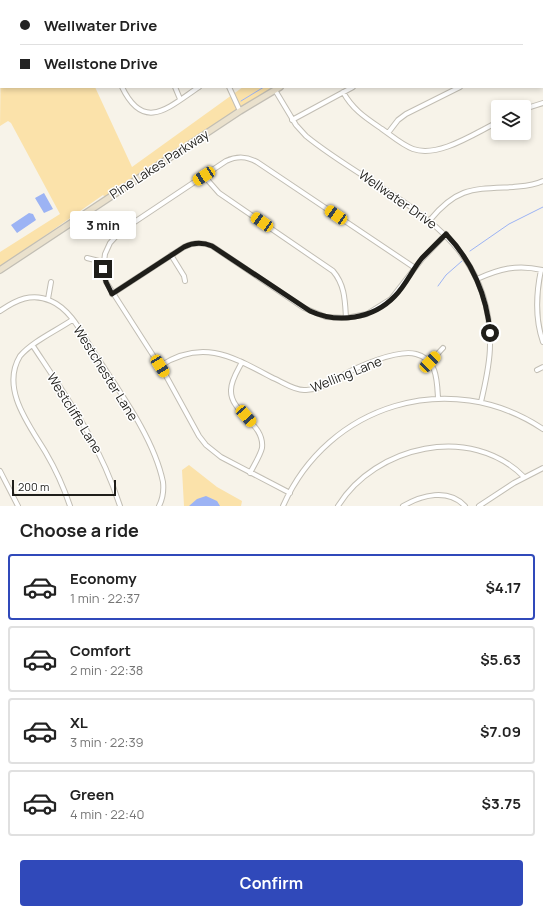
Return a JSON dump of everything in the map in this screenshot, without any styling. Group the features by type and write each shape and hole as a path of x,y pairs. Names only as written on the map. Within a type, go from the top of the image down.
{"street":[{"path":"123,88 132,105 147,113 162,111 197,88"},
{"path":"174,88 180,99"},
{"path":"229,88 240,111"},
{"name":"Pine Lakes Parkway","path":"0,270 277,88"},
{"name":"Wellwater Drive","path":"277,88 292,120 300,130 313,141 430,220 446,234 461,253 477,279 487,310 490,346 488,366 480,402"},
{"path":"292,120 351,88"},
{"path":"388,133 398,120 406,114 458,88"},
{"path":"343,92 356,111 412,148 432,151 447,147 491,125"},
{"path":"531,107 543,103"},
{"path":"290,493 221,458 203,442 160,366 112,294 105,278 103,262 108,245 118,233 204,176 233,158 241,157 251,158 415,268"},
{"path":"204,176 214,189 222,196 333,271 340,280 344,290 346,318"},
{"path":"430,220 447,201 464,192 477,189 529,186 543,181"},
{"path":"112,294 188,244 197,242 207,244 304,308 320,315 346,318 367,314 386,304 396,296 415,268 446,234"},
{"path":"171,255 184,276 185,281"},
{"path":"87,258 103,262"},
{"path":"477,279 498,270 513,267 542,270 536,302 538,321 543,342"},
{"path":"0,311 23,298 36,297 48,299 51,282"},
{"name":"Westchester Lane","path":"48,299 62,308 72,320 127,403 144,434 163,482 163,496 159,506"},
{"path":"70,506 50,460 17,409 10,394 10,380 14,366 19,358 33,346 72,320"},
{"name":"Westcliffe Lane","path":"33,346 92,437 109,473 120,506"},
{"path":"438,398 436,374 430,362 443,348"},
{"name":"Welling Lane","path":"160,366 181,355 202,352 224,354 293,387 305,390 320,387 358,367 394,356 413,353 430,362"},
{"path":"242,362 233,381 231,390 235,403 255,427 261,438 261,451 250,473"},
{"path":"537,370 543,367"},
{"path":"283,506 309,463 331,441 347,428 369,416 391,407 412,401 438,398 480,402 517,414 543,429"},
{"path":"338,506 356,484 377,467 402,454 426,448 451,447 478,452 505,463 524,478"},
{"path":"479,506 543,468"},
{"path":"0,471 18,506"},
{"path":"404,506 423,497 438,495 453,498 465,506"}],"shaded area":[{"path":"0,88 95,88 132,167 242,88 273,88 105,197 103,195 0,267 0,252 60,214 11,123 8,121 0,126"},
{"path":"189,465 217,487 242,501 241,506 184,506 182,470"}],"water":[{"path":"44,193 53,209 44,213 35,198"},
{"path":"29,213 33,214 36,220 17,233 11,225"},
{"path":"206,496 217,501 220,506 189,506 197,499"}],"waterway":[{"path":"241,101 262,88"},
{"path":"470,251 509,224 543,207"},
{"path":"438,286 446,275 462,261"}],"route":[{"path":"103,269 107,285 112,294 188,244 197,242 207,244 315,314 332,318 346,318 367,314 380,308 396,296 422,259 446,234 466,260 477,279 485,302 490,333"}]}
